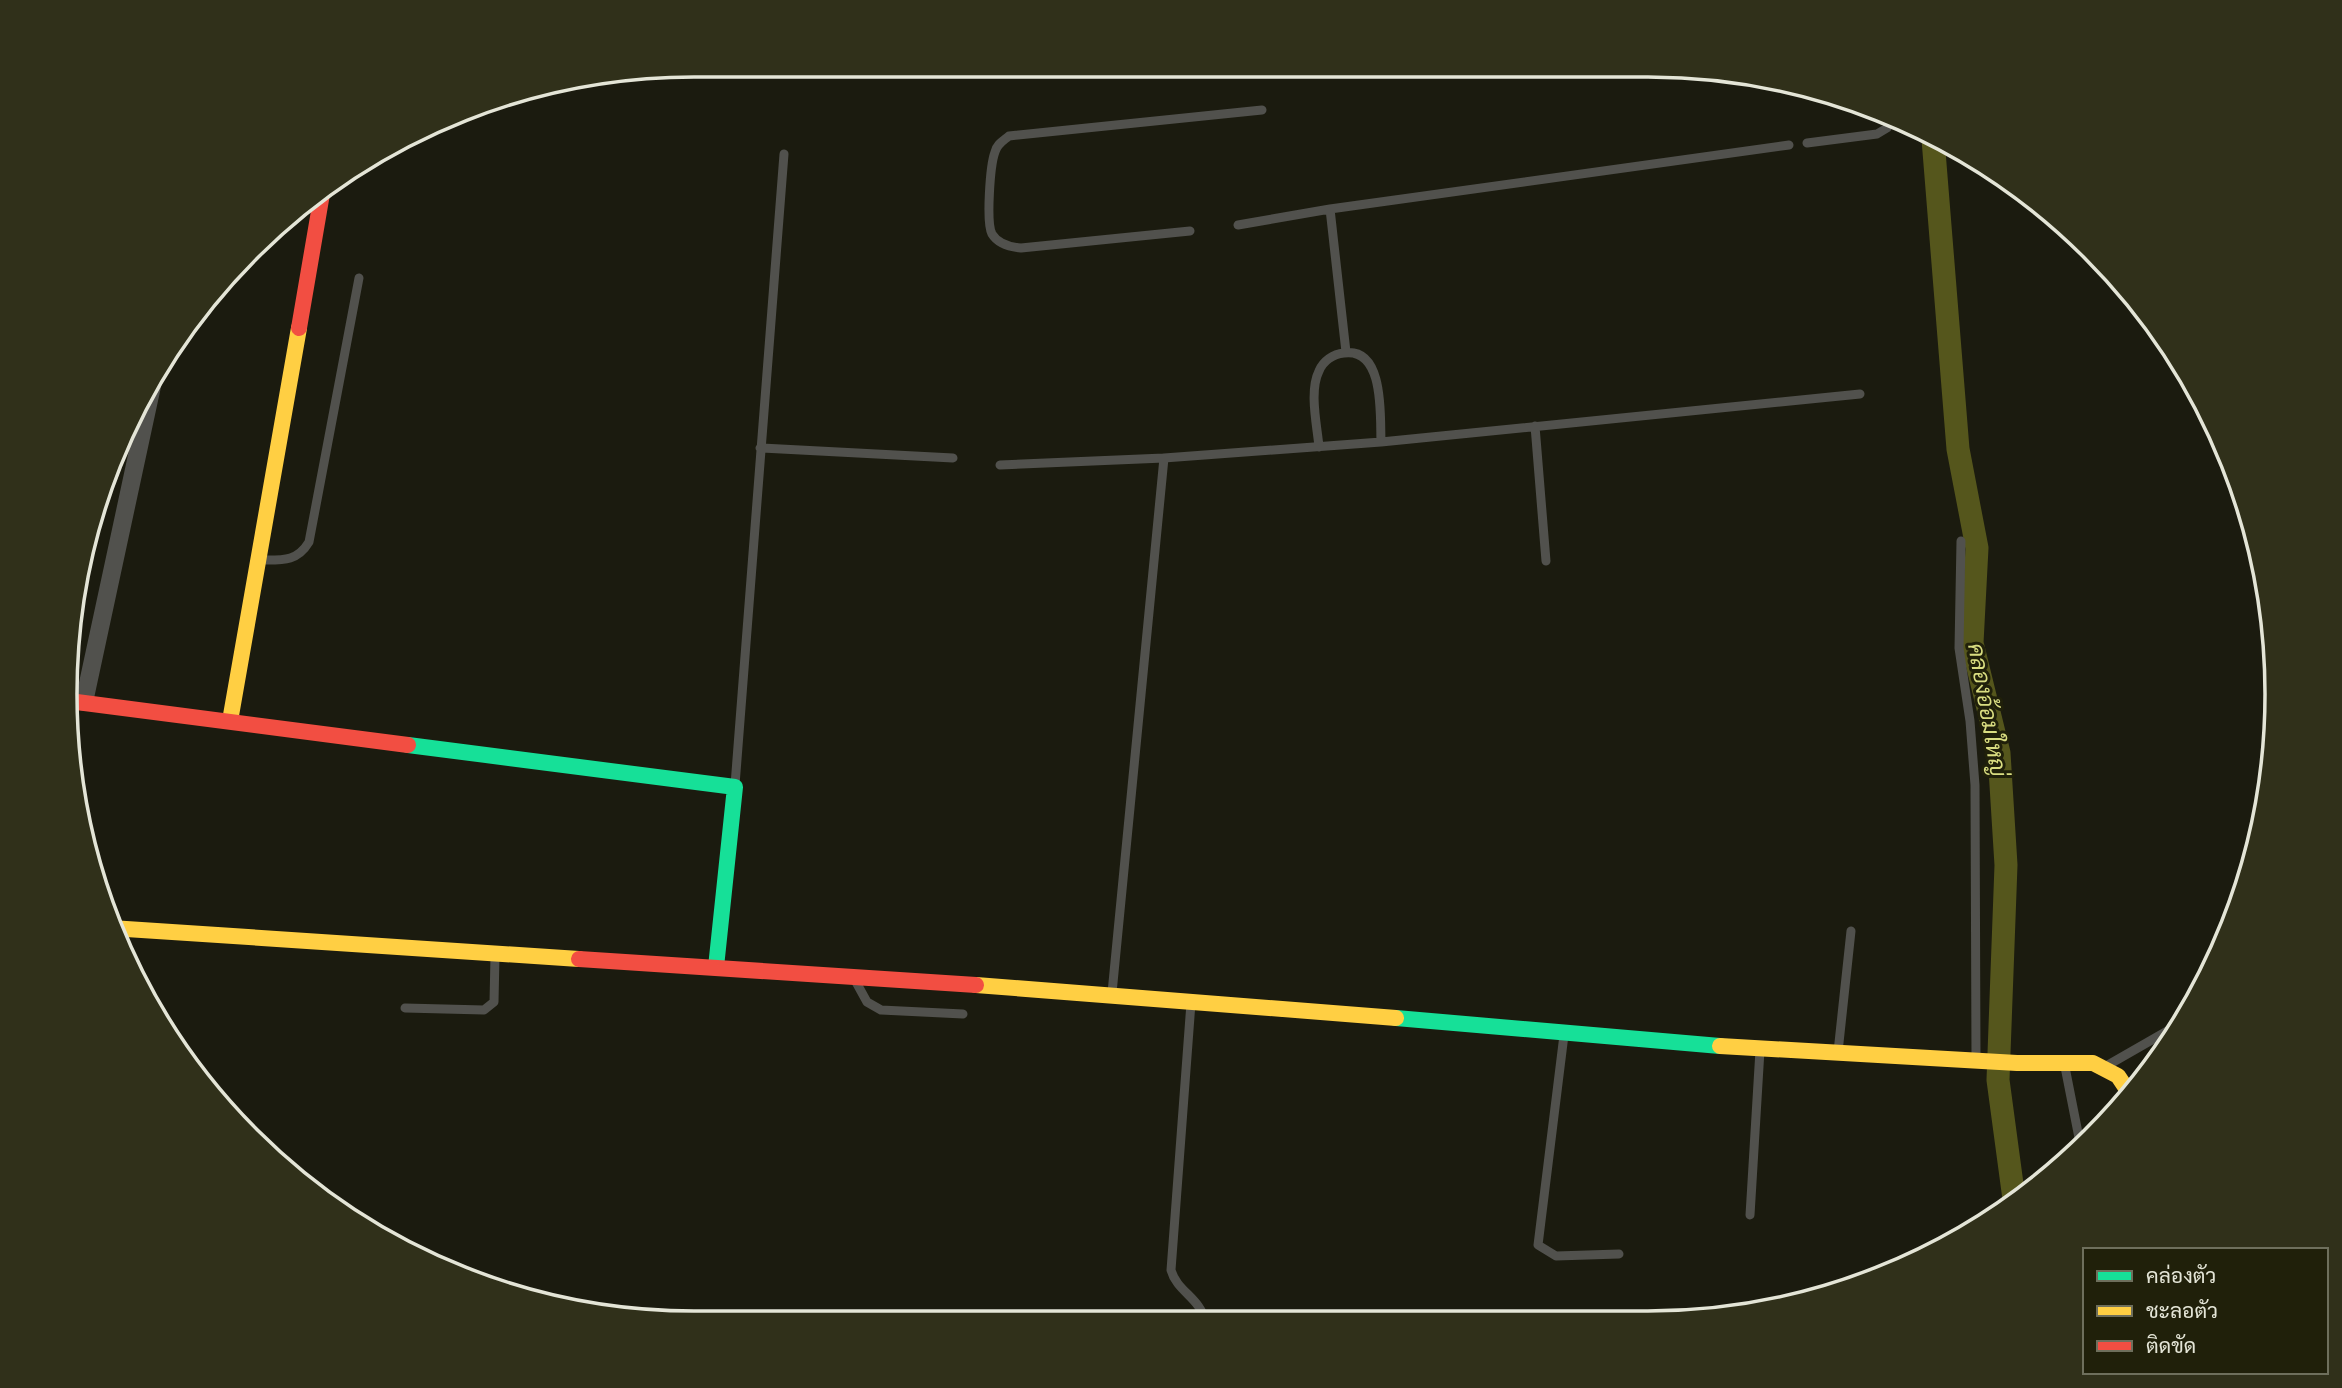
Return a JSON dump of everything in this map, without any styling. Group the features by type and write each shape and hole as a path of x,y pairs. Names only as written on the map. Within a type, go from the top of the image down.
{"street":[{"path":"230,721 320,203"},
{"path":"77,697 146,412"},
{"path":"77,702 735,787 716,967"},
{"path":"124,929 1111,994 1191,1003 1760,1049 2017,1063 2093,1063 2106,1066 2124,1086"}],"lane":[{"path":"1190,230 1021,248 1006,246 992,235 989,218 994,152 1000,142 1009,136 1262,110"},
{"path":"1807,143 1877,134 1887,125"},
{"path":"1238,225 1330,209 1789,145"},
{"path":"735,787 784,154"},
{"path":"1330,209 1346,352"},
{"path":"258,560 290,560 303,553 309,542 359,278"},
{"path":"1319,447 1315,385 1319,371 1329,358 1346,352 1360,357 1373,368 1378,382 1381,442"},
{"path":"1000,465 1164,458 1381,442 1860,394"},
{"path":"1535,426 1546,561"},
{"path":"761,449 953,458"},
{"path":"1111,994 1164,458"},
{"path":"1961,541 1959,648 1970,720 1975,785 1981,1060"},
{"path":"1838,1054 1851,932"},
{"path":"405,1008 484,1010 494,1002 495,955"},
{"path":"853,978 867,1002 881,1010 963,1014"},
{"path":"1191,1003 1171,1270 1174,1280 1198,1302 1201,1311"},
{"path":"1564,1033 1538,1245 1556,1256 1619,1254"},
{"path":"2106,1066 2163,1033"},
{"path":"1750,1215 1760,1049"},
{"path":"2065,1065 2079,1135"}],"waterway":[{"name":"คลองอ้อมใหญ่","path":"1934,148 1958,449 1977,548 1972,643 1999,753 2006,865 1998,1080 2013,1191"}],"traffic: fast":[{"path":"408,745 735,787 716,967"},
{"path":"1396,1018 1720,1046"}],"traffic: slow":[{"path":"230,721 299,328"},
{"path":"124,929 579,959"},
{"path":"976,985 1396,1018"},
{"path":"1720,1046 2017,1063 2093,1063 2118,1076 2124,1086"}],"traffic: jam":[{"path":"299,328 320,203"},
{"path":"77,702 408,745"},
{"path":"579,959 976,985"}]}
